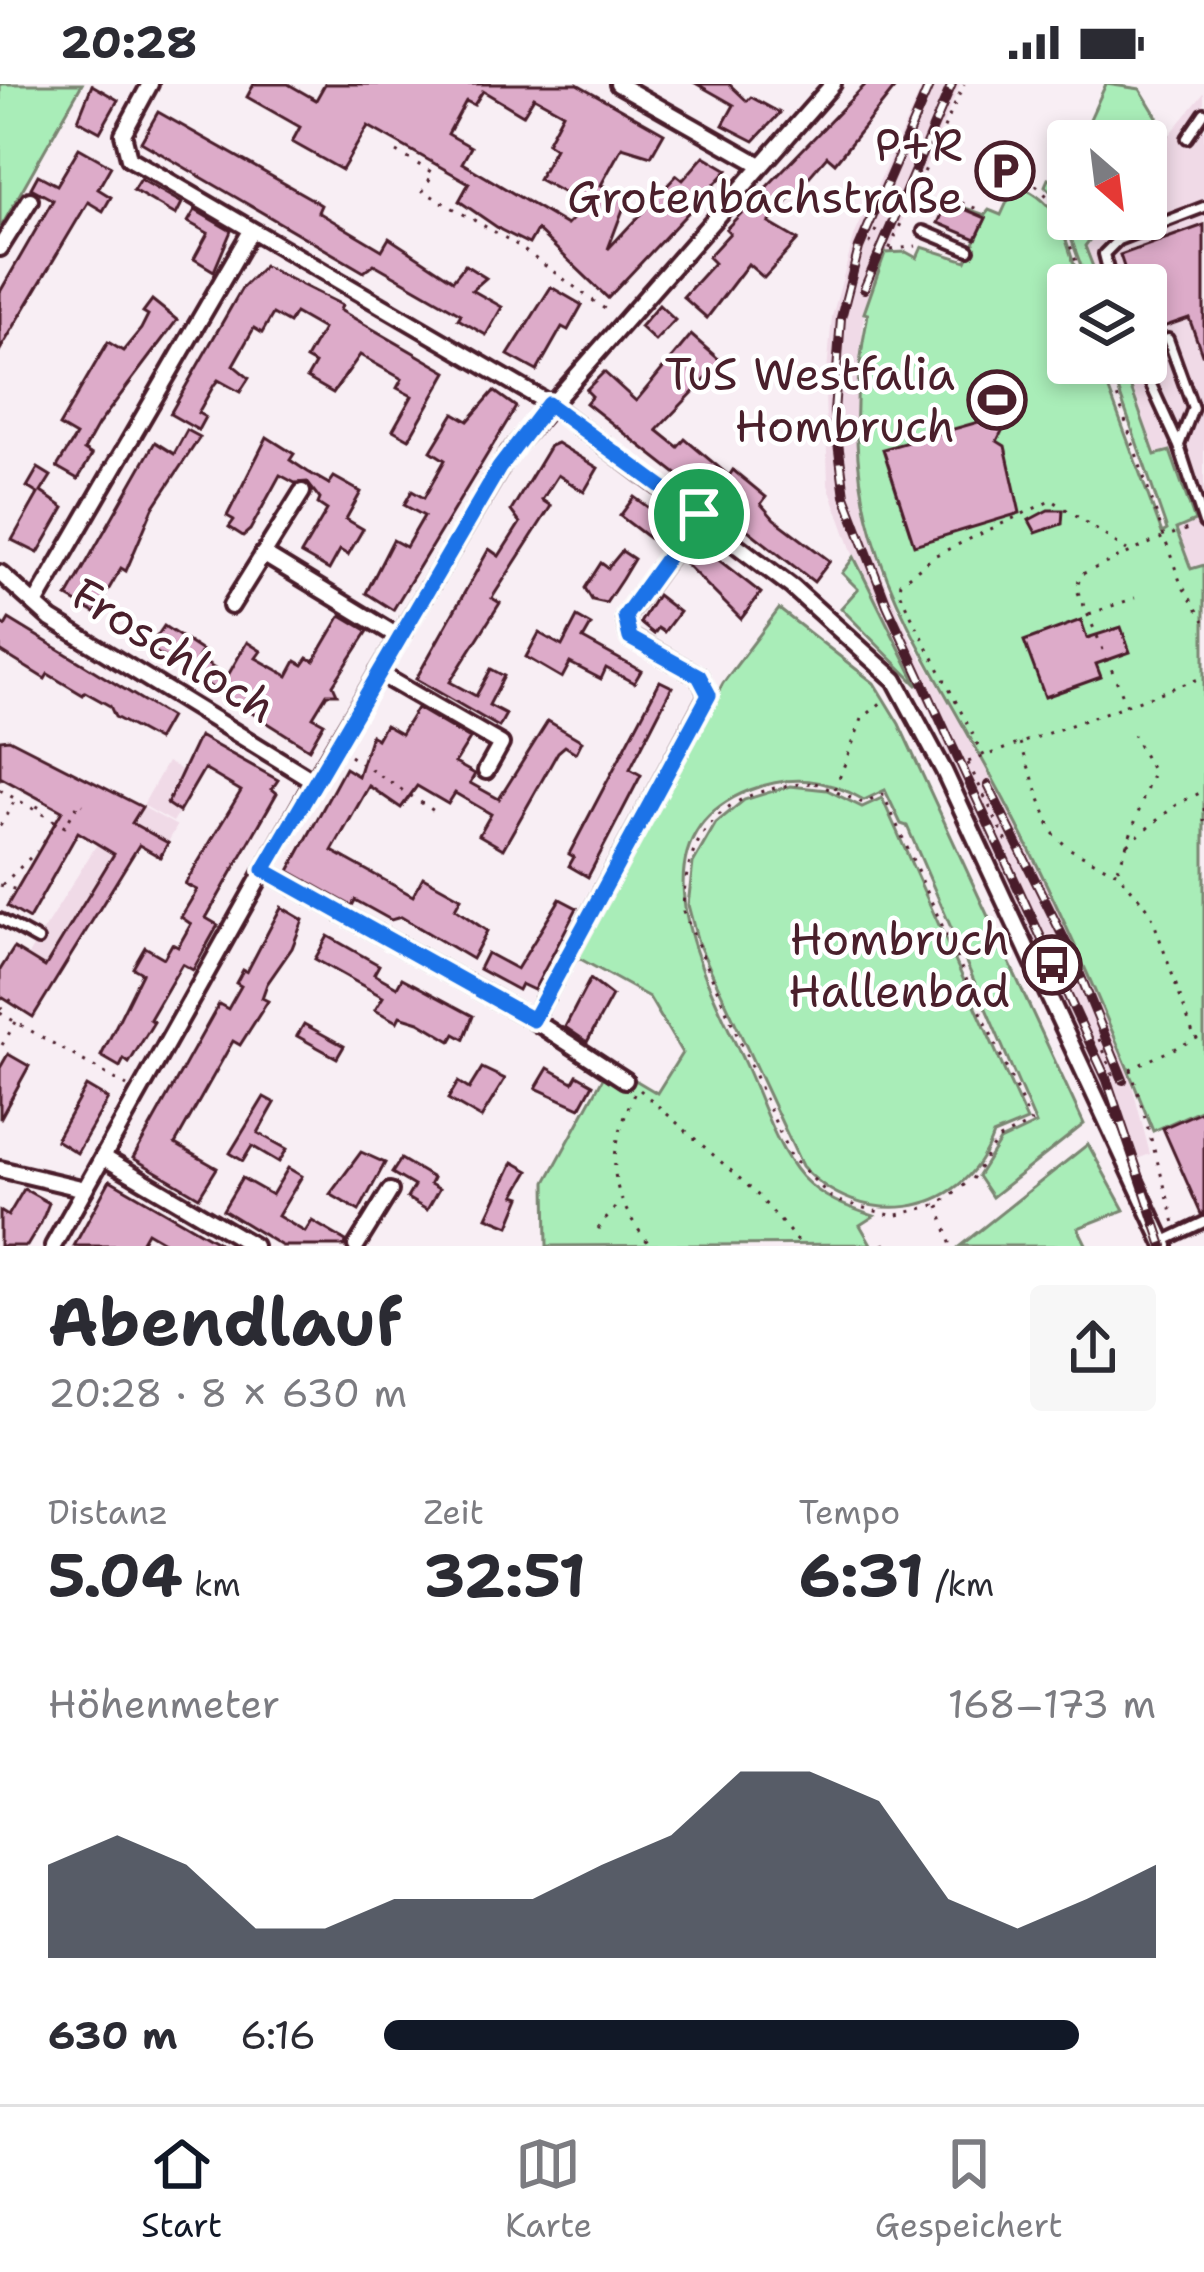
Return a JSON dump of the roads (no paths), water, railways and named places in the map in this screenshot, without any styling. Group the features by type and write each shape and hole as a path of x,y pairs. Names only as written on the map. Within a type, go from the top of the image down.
{"street":[{"path":"149,84 123,134 124,150 136,163 548,404 699,514 834,622 900,687 944,771 1164,1244"},
{"path":"618,84 760,164"},
{"path":"53,1246 314,782 499,468 621,320 833,84"},
{"path":"0,248 30,200"},
{"path":"35,604 251,231"},
{"path":"230,606 302,492"},
{"path":"533,1020 709,695 699,676 630,638 624,628 625,616 699,514"},
{"path":"263,554 399,637"},
{"name":"Froschloch","path":"0,573 35,604 314,782"},
{"path":"378,674 501,744 486,771"},
{"path":"264,870 533,1020 625,1080"},
{"path":"103,1156 254,1246"},
{"path":"0,1169 85,1189"},
{"path":"356,1246 390,1190"}],"lane":[{"path":"1187,138 1204,113"},
{"path":"1107,264 1104,254 1118,240 1204,207"},
{"path":"923,230 969,250"},
{"path":"1168,340 1192,408 1179,446"},
{"path":"1151,384 1179,446 1204,523"},
{"path":"0,919 38,940"},
{"path":"1164,1244 1204,1222"}],"railway":[{"path":"930,84 859,248 841,318 834,412 845,496 887,605 1107,1080 1163,1246"},
{"path":"864,289 952,84"},
{"path":"988,785 1072,955 1123,1080"}],"place":[{"name":"P+R Grotenbachstraße","path":"1005,171"},
{"name":"TuS Westfalia Hombruch","path":"997,400"},
{"name":"Hombruch Hallenbad","path":"1052,965"}]}
